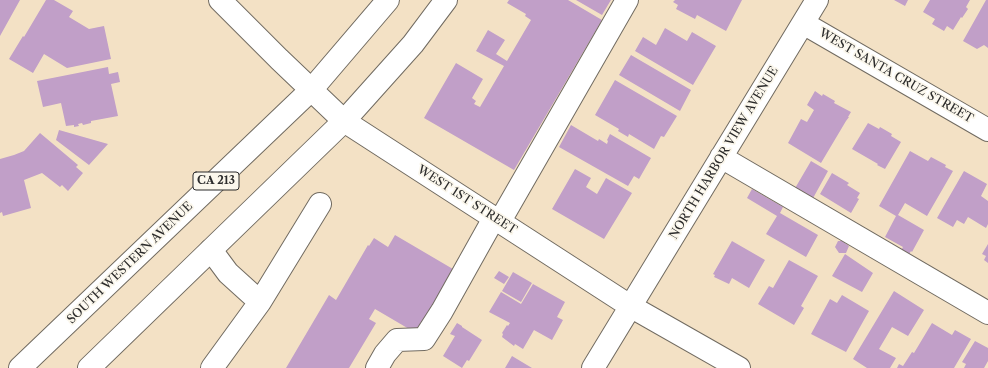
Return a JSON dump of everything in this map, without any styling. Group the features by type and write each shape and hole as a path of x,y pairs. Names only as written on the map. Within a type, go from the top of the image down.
{"street":[{"name":"WEST 1ST STREET","path":"220,0 344,121 630,306 739,368"},
{"name":"SOUTH WESTERN AVENUE","path":"20,368 312,89 388,0"},
{"path":"89,368 344,121 413,44 446,0"},
{"path":"377,368 385,354 397,340 424,339 628,0"},
{"name":"NORTH HARBOR VIEW AVENUE","path":"593,368 817,0"},
{"name":"WEST SANTA CRUZ STREET","path":"803,23 988,130"},
{"path":"721,157 988,313"},
{"path":"212,368 260,302 320,204"},
{"path":"211,250 228,273 260,302"}],"building":[{"path":"0,0 20,0 0,36"},
{"path":"46,0 54,0 73,11 69,17 89,29 104,26 111,59 67,68 44,54 33,73 9,59"},
{"path":"509,0 568,0 602,20 514,170 424,118 456,63 483,79 472,98 476,101 474,104 480,107 504,66 476,51 488,30 505,40 496,54 507,61 531,20 525,16 526,14 507,3"},
{"path":"576,0 611,0 602,15"},
{"path":"675,0 742,0 726,31 697,15 695,19 676,9 678,5 673,2"},
{"path":"894,0 908,0 905,6"},
{"path":"930,0 970,0 966,7 968,9 953,30 947,26 944,31 932,24 935,19 923,12"},
{"path":"986,0 988,0 988,48 984,45 977,49 963,41"},
{"path":"665,28 687,41 692,32 716,46 693,85 635,51 643,37 656,45"},
{"path":"631,55 691,90 680,111 619,75"},
{"path":"108,67 109,74 118,72 120,82 111,84 118,116 91,121 91,123 83,125 82,123 78,124 79,126 74,127 74,125 66,126 61,103 43,107 37,81"},
{"path":"615,80 677,116 664,137 661,136 654,149 629,134 628,137 618,131 619,129 595,115"},
{"path":"815,91 822,96 823,94 835,101 834,103 851,112 821,163 788,143 801,119 807,122 814,110 807,105"},
{"path":"868,123 879,129 880,127 892,134 891,136 901,142 885,169 852,149"},
{"path":"571,125 598,141 599,139 607,144 610,134 651,158 639,179 634,176 628,186 559,147"},
{"path":"59,130 108,144 89,165 56,140"},
{"path":"40,133 78,165 76,167 83,173 68,191 62,185 60,187 42,173 24,180 31,208 3,216 2,212 0,213 0,159 24,151"},
{"path":"910,151 928,161 931,157 946,165 945,167 953,171 927,216 905,203 898,215 924,230 912,252 911,251 908,256 900,252 903,247 885,237 896,216 879,206"},
{"path":"811,161 828,171 812,200 794,190"},
{"path":"575,169 591,178 586,187 597,194 606,178 632,193 604,239 552,209"},
{"path":"964,171 987,184 981,196 988,201 988,224 986,228 968,217 964,224 957,220 953,227 937,218"},
{"path":"832,173 849,183 847,185 860,193 857,198 859,199 851,213 820,194"},
{"path":"752,189 783,207 780,213 818,235 806,257 766,234 777,216 747,198"},
{"path":"395,235 458,272 421,336 375,309 369,319 376,323 349,368 286,368 329,295 336,300 368,245 369,246 374,238 388,247"},
{"path":"732,241 765,260 749,288 732,278 729,284 714,277 715,275 713,274"},
{"path":"838,241 842,241 849,246 846,253 839,253 835,247"},
{"path":"988,244 988,263 984,260 986,256 982,254"},
{"path":"845,254 873,273 862,292 832,276"},
{"path":"789,260 818,276 801,306 804,308 794,325 758,304 769,286 773,288"},
{"path":"499,271 509,277 504,284 494,278"},
{"path":"513,272 532,283 521,302 502,291"},
{"path":"533,284 565,302 557,317 563,320 552,340 534,330 523,349 515,344 514,346 502,337 502,333 510,323 489,312 501,292 521,304"},
{"path":"894,291 924,310 908,336 892,327 879,349 896,358 890,368 867,368 853,359"},
{"path":"842,295 869,311 846,352 811,334 830,299 837,303"},
{"path":"457,323 482,340 469,361 467,360 462,368 443,356 455,336 450,334"},
{"path":"932,323 952,335 955,330 971,339 954,368 897,368 899,364 903,366 912,352 914,353"},
{"path":"975,341 988,348 988,361 984,368 964,368 966,364 962,362"},
{"path":"512,356 532,368 505,368"}]}
